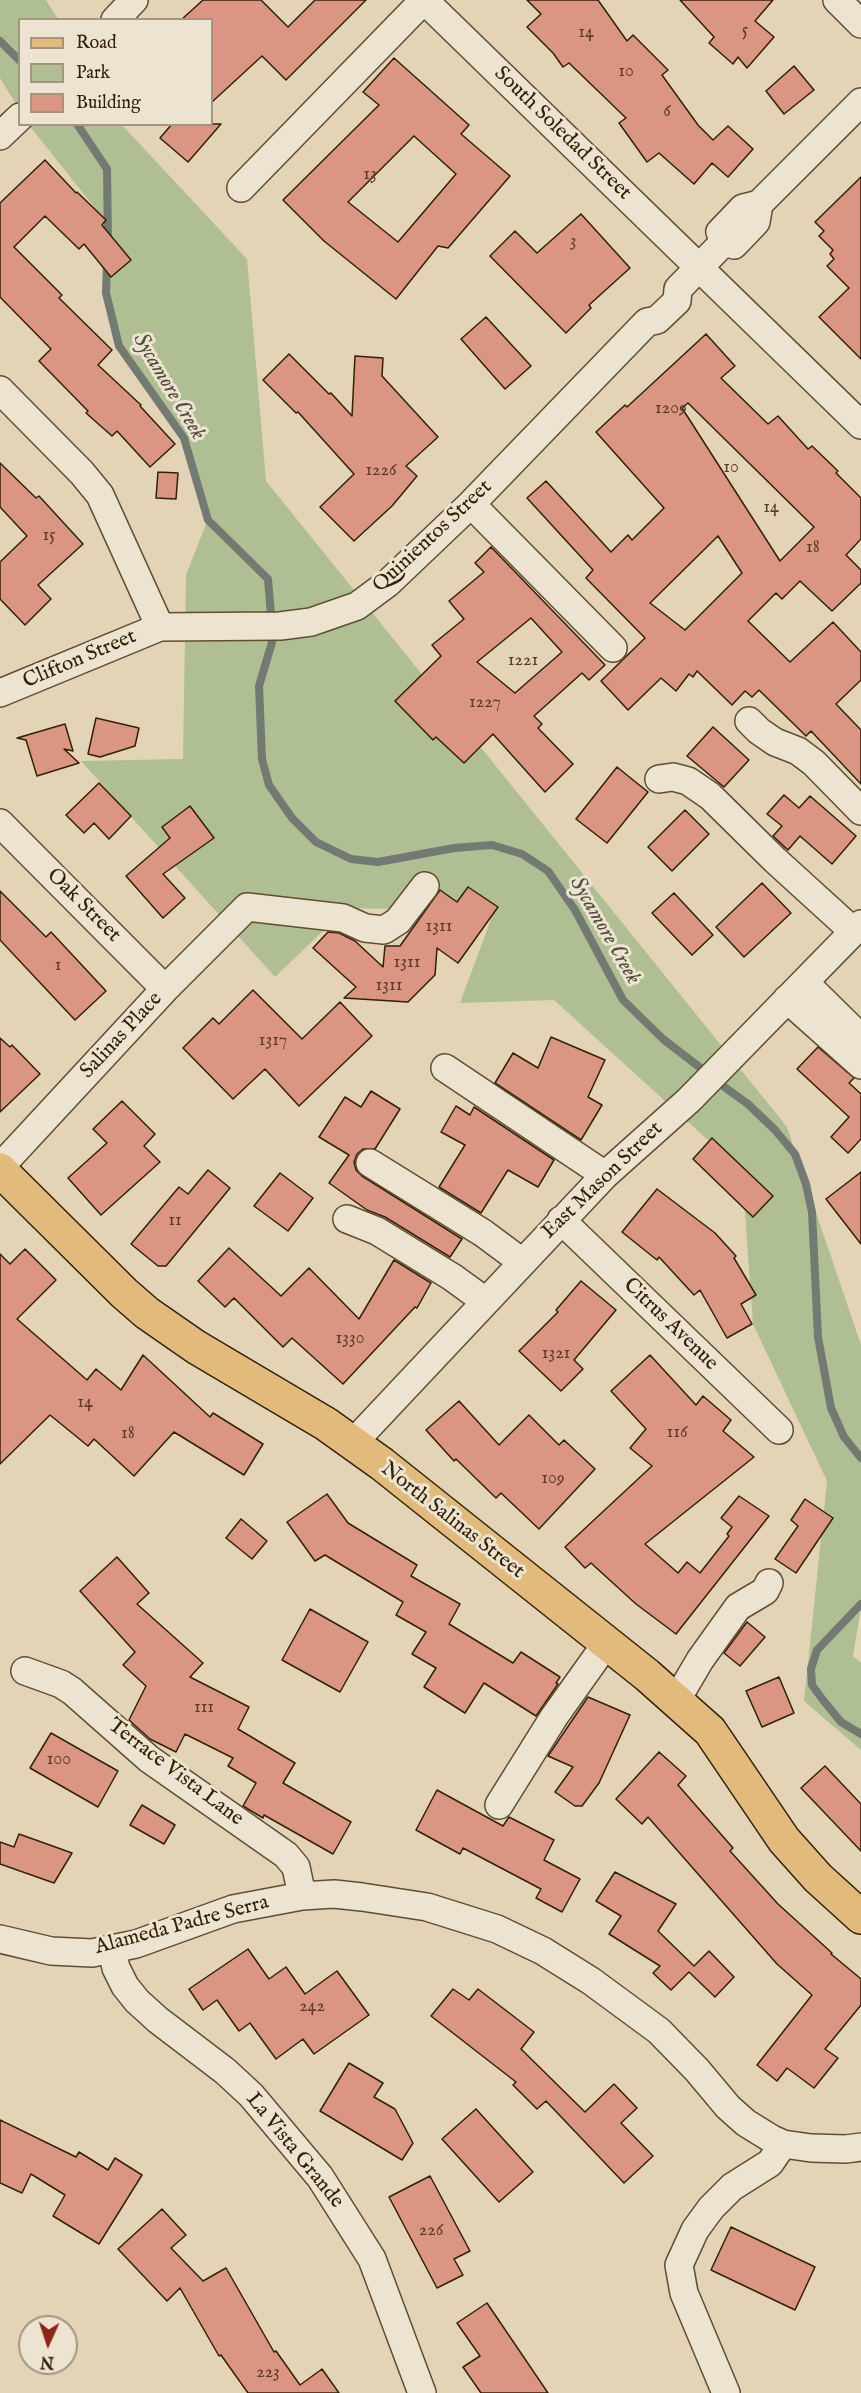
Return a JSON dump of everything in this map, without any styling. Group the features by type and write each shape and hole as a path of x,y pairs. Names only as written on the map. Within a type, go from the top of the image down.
{"main road":[{"name":"North Salinas Street","path":"0,1169 124,1293 147,1313 196,1347 326,1424 382,1464 676,1701 710,1731 784,1840 818,1878 861,1917"}],"street":[{"path":"117,18 134,0"},
{"path":"242,188 424,0"},
{"name":"South Soledad Street","path":"424,0 861,425"},
{"path":"837,0 861,24"},
{"name":"Quinientos Street","path":"160,627 280,626 311,622 357,606 388,583 471,504 647,322 646,310 664,289 678,289 724,242 720,232 743,208 759,204 861,102"},
{"path":"0,136 18,119"},
{"path":"0,390 82,473 100,495 160,627"},
{"path":"471,504 613,648"},
{"name":"Clifton Street","path":"0,693 160,627"},
{"path":"749,721 759,732 775,742 798,751 814,763 861,811"},
{"path":"659,778 673,777 688,781 710,796 775,860 858,928"},
{"name":"Oak Street","path":"0,823 165,989"},
{"name":"Salinas Place","path":"0,1169 165,989 247,907 343,918 365,928 384,930 398,921 425,886"},
{"name":"East Mason Street","path":"352,1444 484,1301 605,1175 689,1100 858,928"},
{"path":"796,991 861,1038"},
{"path":"796,991 861,1065"},
{"path":"445,1068 605,1175"},
{"path":"370,1163 483,1233 522,1262"},
{"path":"347,1219 377,1231 452,1277 484,1301"},
{"name":"Citrus Avenue","path":"561,1220 778,1430"},
{"path":"676,1701 700,1660 738,1607 765,1591 770,1582"},
{"path":"499,1804 554,1717 606,1644"},
{"name":"Terrace Vista Lane","path":"25,1671 61,1684 72,1691 149,1759 286,1855 296,1867 302,1896"},
{"name":"Alameda Padre Serra","path":"0,1939 51,1951 92,1953 136,1944 233,1910 302,1896 334,1894 362,1896 426,1907 473,1920 543,1951 591,1980 642,2017 674,2045 728,2107 746,2123 772,2139 783,2144 830,2149 861,2147"},
{"name":"La Vista Grande","path":"112,1950 116,1968 136,2001 225,2071 251,2095 326,2186 372,2259 422,2393"},
{"path":"726,2393 684,2293 680,2265 695,2230 711,2208 732,2187 770,2163 783,2144"}],"green space":[{"path":"0,0 46,0 57,18 18,18 18,107 0,78"},
{"path":"30,126 123,126 247,259 266,481 787,1127 861,1345 861,1607 853,1656 861,1663 861,1750 804,1701 827,1481 753,1324 742,1171 554,1000 460,1003 494,911 347,908 275,977 81,761 183,759 186,575 208,519 184,438 119,346 106,293 109,226"}],"building":[{"path":"203,0 261,0 288,27 315,0 366,0 286,80 262,56 213,101 213,18 183,18"},
{"path":"527,0 598,0 627,41 633,35 668,70 662,75 698,125 713,140 728,126 753,149 728,177 712,163 694,184 659,153 647,162 619,123 626,118 569,63 563,67 553,53 527,27 541,14"},
{"path":"680,0 773,0 755,21 774,37 747,68 738,57 733,64 709,43 714,37"},
{"path":"394,58 469,125 461,134 510,176 448,248 438,246 396,299 324,241 283,200 379,105 363,92","holes":["414,136 456,174 398,242 348,202"]},
{"path":"794,66 814,90 784,114 766,91"},
{"path":"221,124 188,162 160,138 170,126"},
{"path":"45,160 106,220 102,225 131,260 111,277 84,244 79,249 45,216 14,247 62,295 59,298 112,350 98,365 141,405 175,444 150,467 117,431 112,436 86,413 88,411 39,361 51,349 0,297 0,203"},
{"path":"861,177 861,359 819,317 849,288 827,266 834,259 830,254 833,250 819,236 824,231 815,222"},
{"path":"581,214 630,268 589,305 591,308 566,333 490,256 515,231 537,253"},
{"path":"486,317 531,366 505,389 461,339"},
{"path":"706,334 735,366 721,378 768,424 778,416 808,449 812,446 838,471 836,473 861,498 861,539 846,555 861,570 861,583 832,611 800,581 782,599 776,593 748,621 790,662 833,622 861,652 861,680 836,704 861,730 861,784 811,731 806,736 759,690 752,697 745,691 732,705 697,671 693,677 689,674 676,691 661,678 628,710 601,681 645,638 586,578 593,570 527,498 546,481 611,552 628,535 632,540 664,508 596,432 625,405 627,407","holes":["688,403 814,527 780,561 682,408","718,536 742,573 685,630 650,603"]},
{"path":"289,354 352,416 355,356 383,358 382,376 438,437 406,466 417,476 392,506 354,541 320,507 354,474 298,412 296,413 263,380"},
{"path":"0,463 36,498 39,496 83,544 38,585 51,599 25,625 0,599 0,562 27,536 0,507"},
{"path":"158,472 178,473 176,499 156,498"},
{"path":"491,547 605,665 589,680 582,673 534,716 542,724 538,728 573,764 545,792 493,734 464,763 436,737 433,740 395,701 441,656 432,645 464,619 449,601 484,572 475,563","holes":["531,618 562,652 515,693 477,662"]},
{"path":"96,718 139,728 135,746 100,757 88,754"},
{"path":"65,724 73,751 64,749 79,763 37,776 26,740 17,738"},
{"path":"713,727 749,760 724,787 687,756"},
{"path":"617,767 648,792 607,843 576,819"},
{"path":"99,783 131,816 109,839 94,823 84,833 66,815"},
{"path":"784,795 799,808 810,796 856,836 832,864 800,836 788,850 773,836 782,826 767,814"},
{"path":"190,806 214,838 163,874 185,898 163,918 126,876 170,838 162,827"},
{"path":"685,810 709,834 672,871 648,847"},
{"path":"762,883 791,913 744,957 716,927"},
{"path":"468,887 498,907 458,963 437,948 435,975 408,1002 344,998 356,987 313,948 328,932 339,933 355,941 383,967 385,946 400,946 440,890 457,902"},
{"path":"0,891 46,937 51,932 106,991 75,1020 0,940"},
{"path":"674,893 713,935 692,955 652,913"},
{"path":"253,990 302,1039 340,1002 372,1036 299,1106 265,1069 233,1099 183,1048 213,1018 219,1024"},
{"path":"551,1037 605,1060 588,1097 602,1105 581,1140 495,1083 513,1053 538,1068"},
{"path":"0,1038 10,1047 12,1045 40,1074 0,1112"},
{"path":"818,1047 854,1078 849,1083 861,1094 861,1139 848,1153 831,1137 849,1117 797,1069"},
{"path":"371,1091 400,1109 375,1149 363,1149 357,1154 354,1162 356,1170 462,1239 450,1257 385,1217 367,1210 329,1183 349,1155 319,1137 345,1097 361,1107"},
{"path":"122,1101 155,1134 144,1146 160,1162 101,1215 68,1178 107,1143 93,1129"},
{"path":"456,1106 470,1115 474,1107 554,1160 538,1187 508,1170 481,1213 439,1187 465,1145 441,1132"},
{"path":"712,1138 773,1196 753,1217 693,1159"},
{"path":"208,1170 230,1188 166,1266 158,1266 131,1244 179,1187 188,1194"},
{"path":"861,1172 861,1244 826,1199"},
{"path":"280,1173 313,1198 288,1231 254,1206"},
{"path":"657,1189 715,1233 736,1256 734,1258 756,1295 741,1304 752,1324 727,1338 700,1290 694,1295 659,1257 657,1260 622,1232"},
{"path":"229,1248 281,1296 309,1268 359,1319 394,1260 431,1283 417,1308 415,1307 343,1384 292,1338 283,1347 234,1298 225,1307 198,1281"},
{"path":"25,1249 56,1280 17,1319 87,1380 96,1369 121,1390 143,1355 210,1417 213,1413 263,1444 244,1475 174,1432 134,1476 94,1439 88,1446 50,1415 0,1464 0,1254 10,1264"},
{"path":"581,1281 616,1310 574,1360 583,1369 561,1391 519,1351 558,1312 556,1310"},
{"path":"650,1355 696,1405 703,1396 731,1420 723,1431 754,1457 645,1544 678,1573 687,1562 700,1573 729,1536 727,1534 732,1527 721,1518 739,1496 769,1516 676,1634 636,1604 591,1563 585,1568 565,1547 652,1466 630,1448 646,1429 611,1391"},
{"path":"459,1401 499,1445 529,1415 559,1445 564,1440 595,1469 539,1529 501,1493 496,1498 456,1459 454,1461 426,1430"},
{"path":"327,1494 348,1523 417,1565 411,1576 460,1604 449,1624 513,1663 521,1652 560,1677 556,1683 558,1684 536,1716 484,1683 465,1713 424,1687 436,1668 412,1654 426,1632 396,1615 403,1602 325,1555 315,1561 287,1522"},
{"path":"805,1499 833,1518 796,1573 775,1559 798,1526 791,1520"},
{"path":"241,1519 267,1541 252,1559 226,1538"},
{"path":"117,1557 149,1593 137,1604 203,1663 190,1677 249,1707 238,1729 295,1763 283,1783 351,1822 333,1854 264,1815 263,1818 243,1806 256,1783 228,1766 233,1758 185,1734 176,1752 150,1739 129,1720 146,1686 123,1665 135,1652 80,1591"},
{"path":"310,1609 368,1642 340,1692 282,1660"},
{"path":"747,1622 765,1637 740,1666 724,1653"},
{"path":"779,1677 794,1713 762,1727 746,1691"},
{"path":"588,1697 630,1715 599,1783 582,1806 575,1806 555,1792 573,1767 548,1756"},
{"path":"51,1733 118,1771 98,1807 30,1768"},
{"path":"659,1752 686,1776 678,1785 733,1848 730,1851 778,1904 861,1979 861,2005 825,2049 838,2058 814,2088 787,2068 777,2081 757,2065 812,1995 777,1964 648,1817 642,1824 616,1799"},
{"path":"825,1766 861,1804 861,1851 801,1788"},
{"path":"437,1790 503,1826 509,1817 554,1840 544,1860 580,1879 562,1912 536,1898 541,1889 463,1848 460,1854 416,1830"},
{"path":"142,1805 175,1825 164,1844 130,1825"},
{"path":"19,1834 72,1853 54,1883 0,1864 0,1842 14,1847"},
{"path":"615,1872 676,1904 658,1931 694,1966 709,1951 734,1977 715,1997 689,1972 671,1990 653,1973 660,1966 609,1934 621,1916 596,1901"},
{"path":"248,1949 269,1979 286,1967 305,1994 337,1971 369,2015 314,2054 303,2039 276,2059 250,2023 239,2031 217,2000 203,2010 189,1989"},
{"path":"453,1989 469,2000 478,1989 534,2032 521,2049 585,2112 614,2084 637,2108 621,2123 653,2156 624,2183 546,2101 537,2109 513,2085 516,2082 431,2016"},
{"path":"349,2063 383,2083 374,2097 395,2109 413,2143 402,2160 320,2111"},
{"path":"476,2109 533,2172 499,2202 442,2139"},
{"path":"0,2120 76,2157 79,2152 108,2170 115,2158 142,2175 99,2244 53,2216 65,2195 31,2174 22,2193 0,2183"},
{"path":"430,2176 470,2251 454,2259 463,2275 437,2288 389,2197"},
{"path":"162,2209 186,2235 171,2248 203,2281 226,2268 274,2352 276,2351 300,2385 322,2369 339,2393 248,2393 221,2355 219,2356 180,2288 167,2301 118,2249"},
{"path":"731,2227 815,2267 795,2310 711,2270"},
{"path":"487,2303 548,2393 481,2393 463,2367 480,2356 457,2323"}],"waterway":[{"name":"Sycamore Creek","path":"0,41 18,59"},
{"name":"Sycamore Creek","path":"78,126 107,169 108,241"},
{"name":"Sycamore Creek","path":"107,262 106,293 119,346 184,438 208,520 268,579 273,639 259,686 262,759 269,785 292,818 316,842 351,859 378,862 454,848 492,845 522,854 548,871 575,910 623,1000 663,1039 707,1073"},
{"name":"Sycamore Creek","path":"716,1081 748,1104 775,1130 795,1154 806,1184 812,1212 818,1337 831,1408 844,1437 861,1458"},
{"name":"Sycamore Creek","path":"861,1604 817,1650 811,1669 812,1685 823,1700 841,1722 861,1734"}]}
